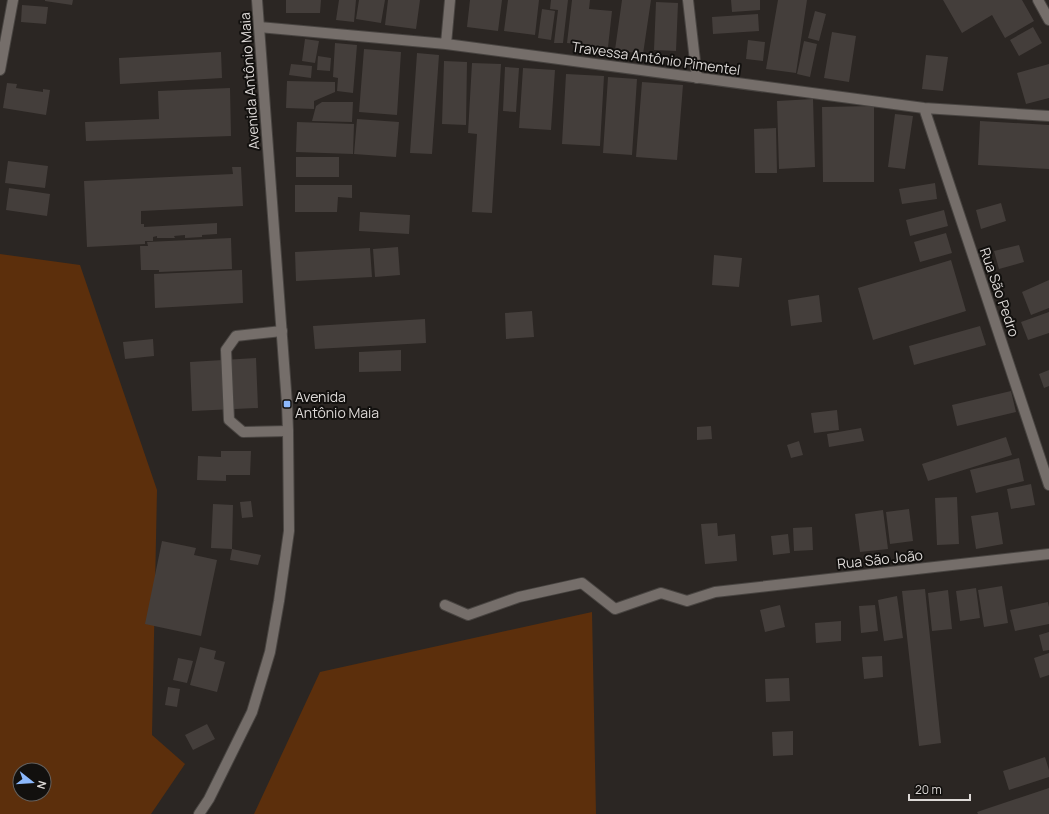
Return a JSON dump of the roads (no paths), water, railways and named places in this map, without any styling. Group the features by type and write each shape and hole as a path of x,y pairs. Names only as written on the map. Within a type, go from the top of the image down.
{"street":[{"path":"0,70 13,0"},
{"name":"Avenida Antônio Maia","path":"199,814 209,799 252,712 270,652 289,531 288,431 282,331 257,0"},
{"path":"446,44 450,0"},
{"path":"688,0 697,78"},
{"path":"1038,0 1049,20"},
{"name":"Travessa Antônio Pimentel","path":"259,27 446,44 924,108 1049,116"},
{"name":"Rua São Pedro","path":"924,108 1049,484"},
{"path":"282,331 236,336 226,350 229,420 244,432 288,431"},
{"name":"Rua São João","path":"445,605 468,616 519,597 582,583 615,609 661,594 687,601 715,592 1049,554"}],"place":[{"name":"Avenida Antônio Maia","path":"287,404"}]}
